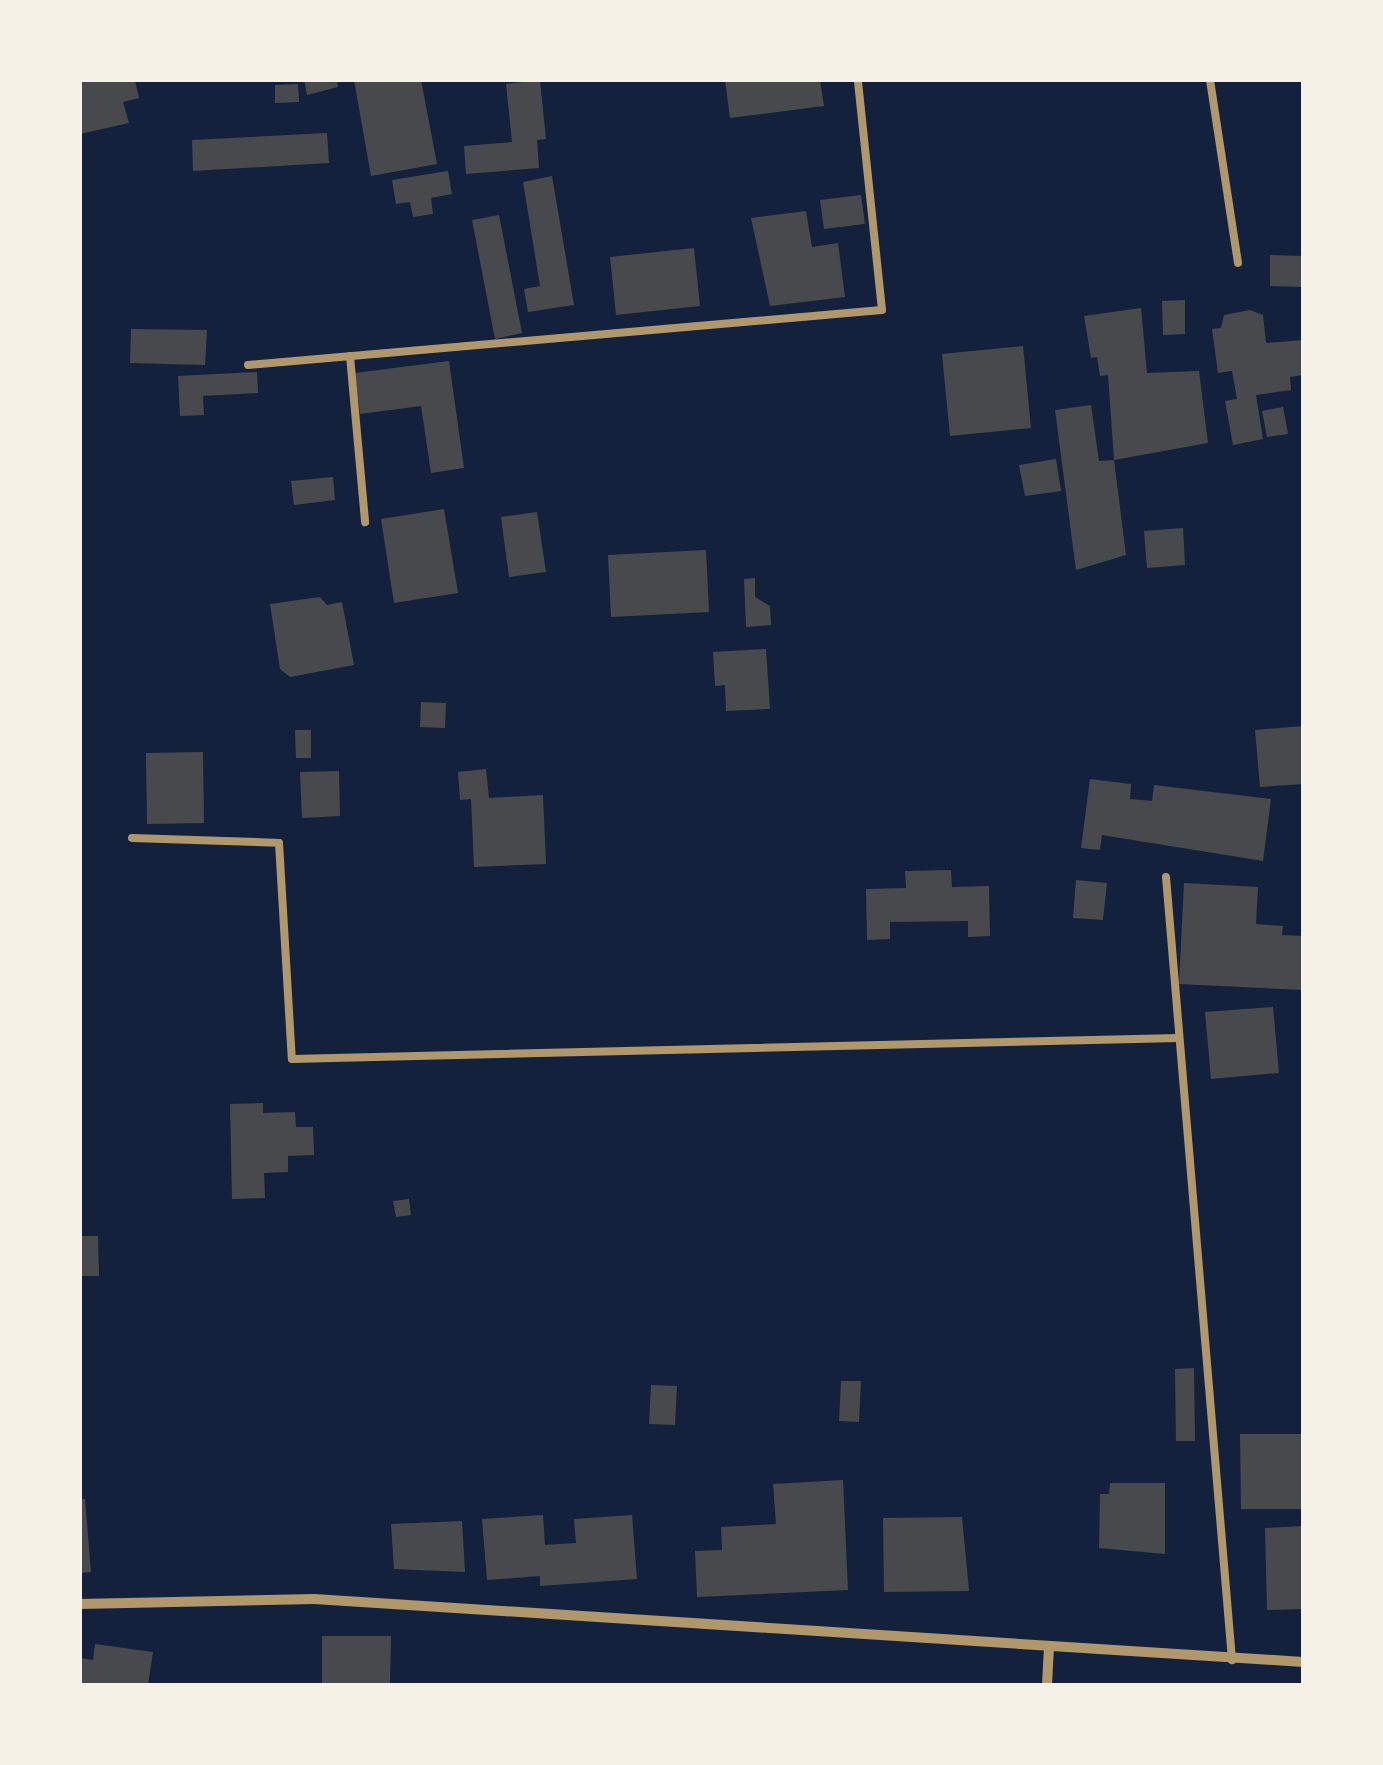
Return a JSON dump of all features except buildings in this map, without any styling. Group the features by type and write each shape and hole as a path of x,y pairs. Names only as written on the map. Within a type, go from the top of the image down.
{"street":[{"path":"80,1604 314,1599 1303,1662"},
{"path":"1047,1685 1049,1647"}],"lane":[{"path":"248,365 882,310 858,80"},
{"path":"1210,80 1238,263"},
{"path":"350,356 365,522"},
{"path":"132,838 279,843 292,1059 1180,1038"},
{"path":"1166,877 1232,1660"}]}
